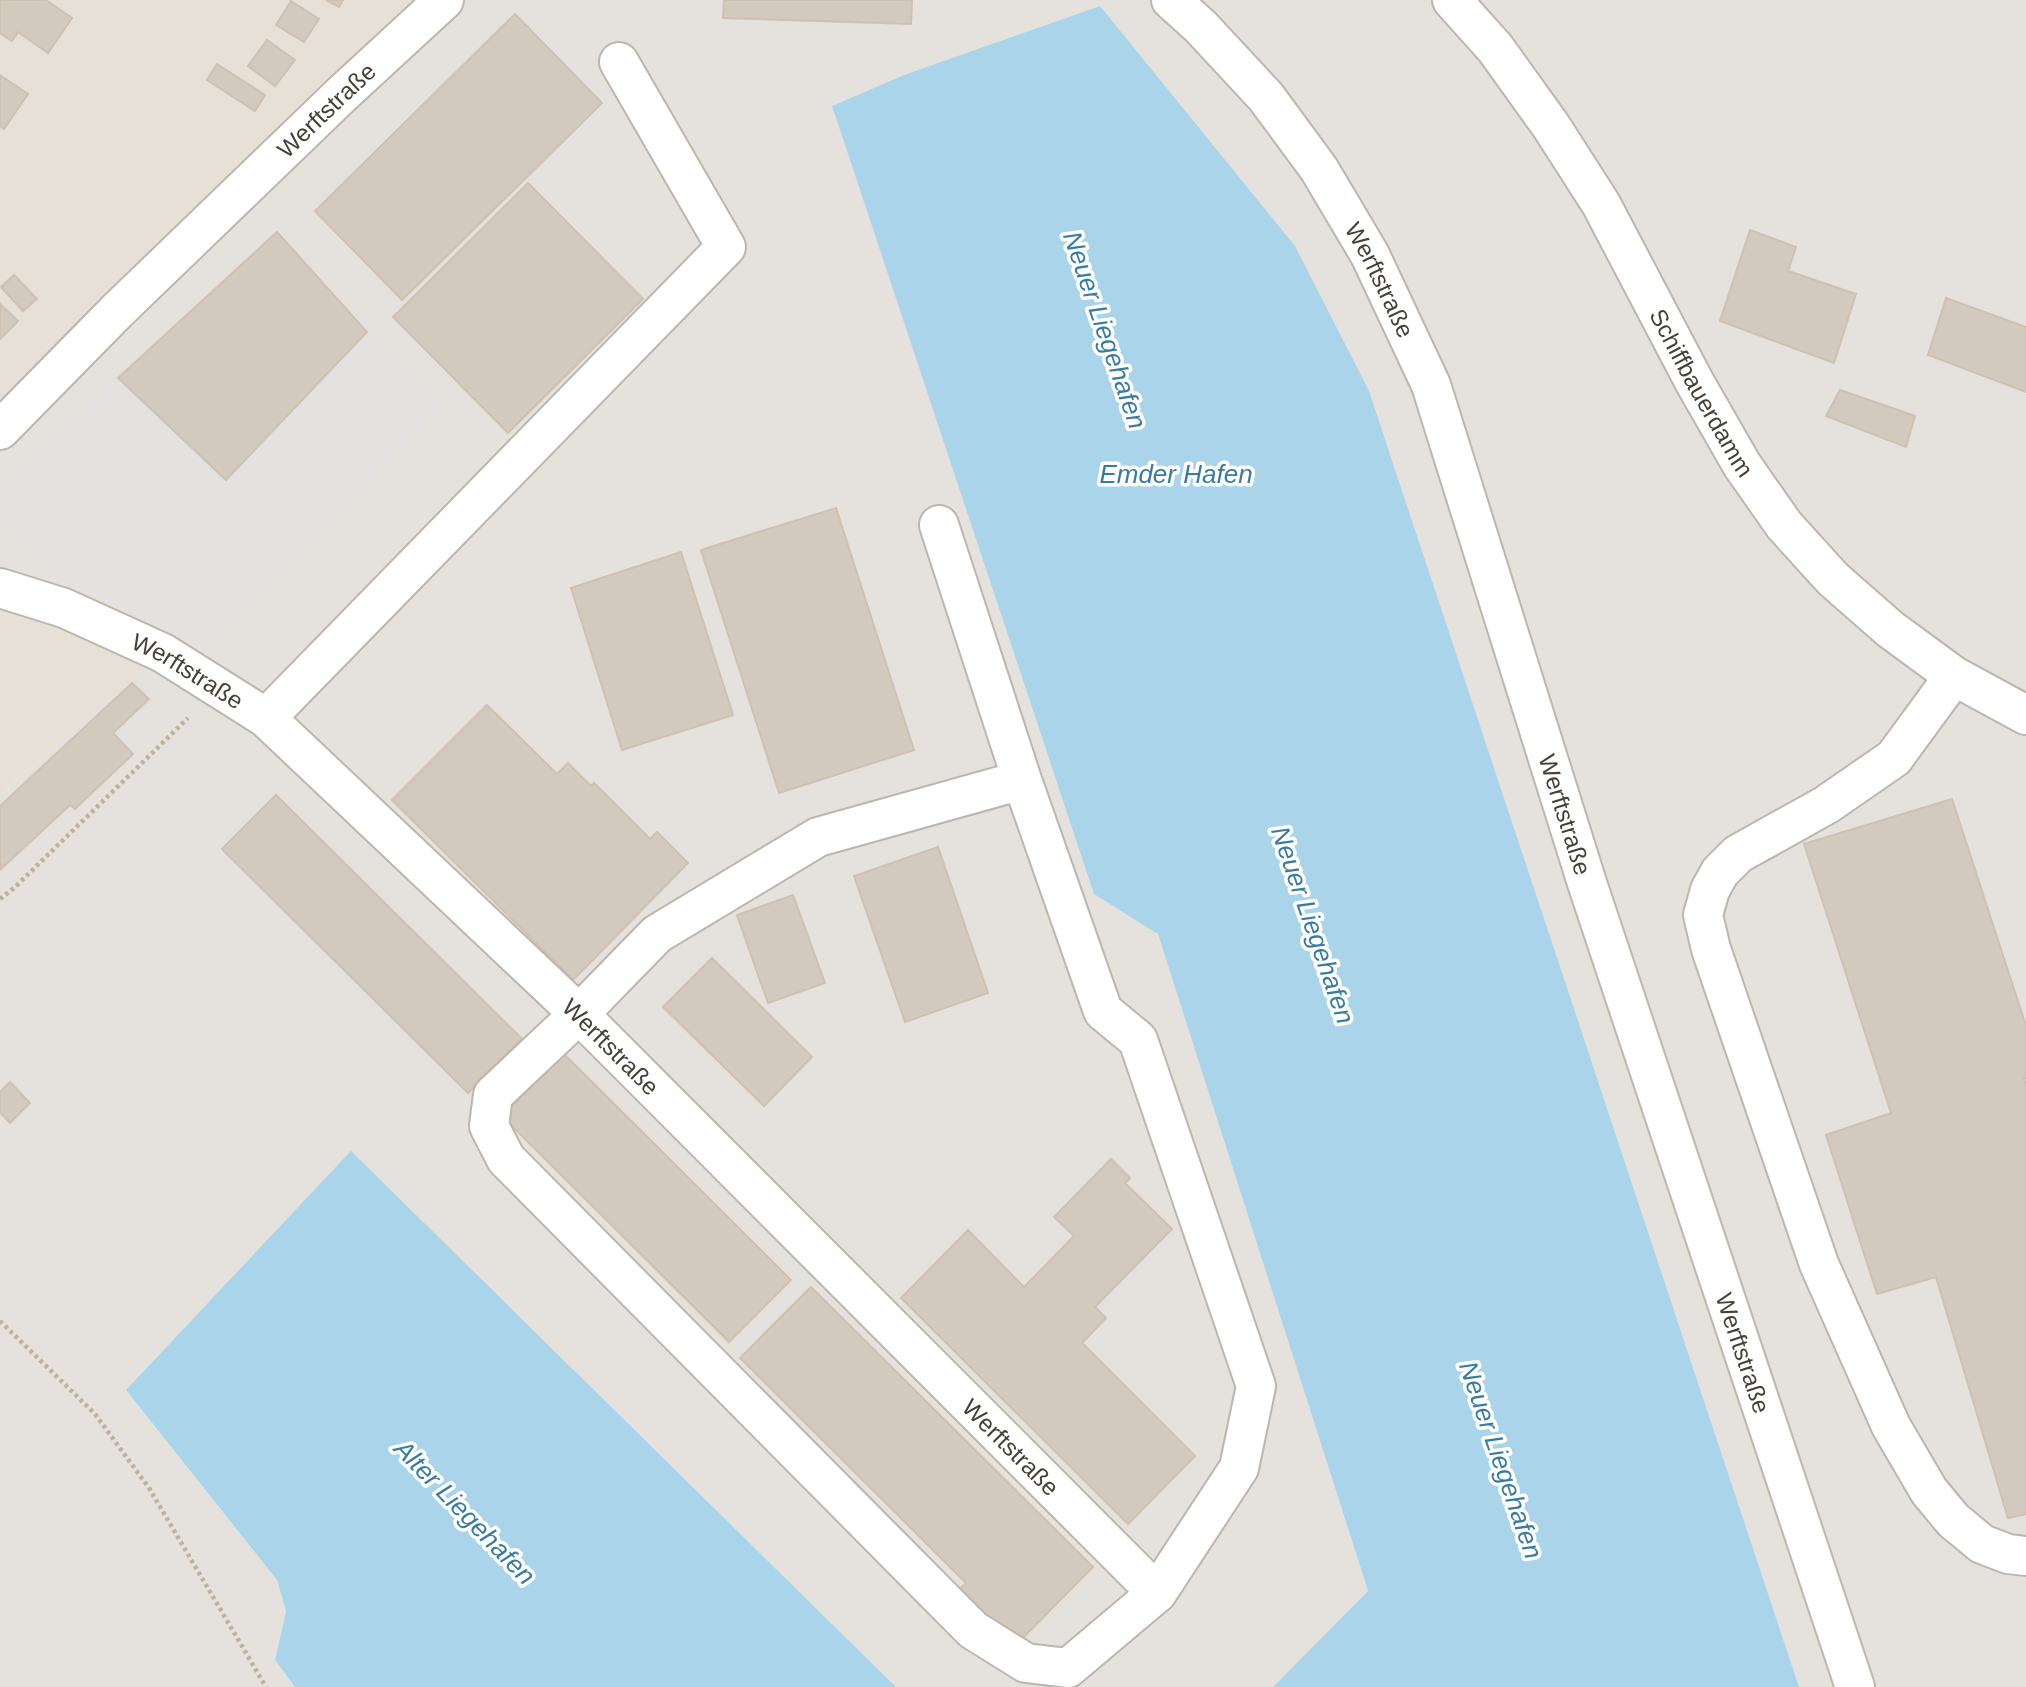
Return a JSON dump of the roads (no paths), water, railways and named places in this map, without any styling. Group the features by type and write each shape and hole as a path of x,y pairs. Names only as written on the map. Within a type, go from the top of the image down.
{"street":[{"name":"Werftstraße","path":"0,430 117,311 350,86 444,0"},
{"name":"Werftstraße","path":"1171,0 1201,27 1266,97 1319,169 1370,255 1431,385 1587,883 1855,1687"},
{"name":"Schiffbauerdamm","path":"1452,0 1495,48 1551,126 1601,204 1742,466 1784,525 1833,579 1890,629 1954,676 2026,715"},
{"path":"266,718 726,247 619,62"},
{"path":"939,525 1022,780 1103,1012 1138,1040 1256,1387 1239,1468 1157,1593 1068,1668 1026,1663 973,1630 506,1159 489,1126 493,1095 579,1014 657,934 818,837 1022,780"},
{"name":"Werftstraße","path":"0,588 64,608 163,653 266,718 579,1014 1157,1593"},
{"path":"1954,676 1894,758 1826,804 1738,854 1720,872 1710,890 1703,915 1715,962 1819,1264 1891,1426 1929,1491 1953,1520 1982,1544 2008,1554 2026,1556"}],"water":[{"name":"Emder Hafen","path":"1100,6 1295,246 1369,391 1799,1687 1273,1687 1368,1591 1158,934 1094,894 832,106 904,75"},
{"name":"Alter Liegehafen","path":"351,1151 896,1687 295,1687 275,1660 286,1611 277,1580 126,1390"}],"water label":[{"name":"Neuer Liegehafen","path":"1105,330"},
{"name":"Neuer Liegehafen","path":"1313,925"},
{"name":"Neuer Liegehafen","path":"1501,1460"}]}
